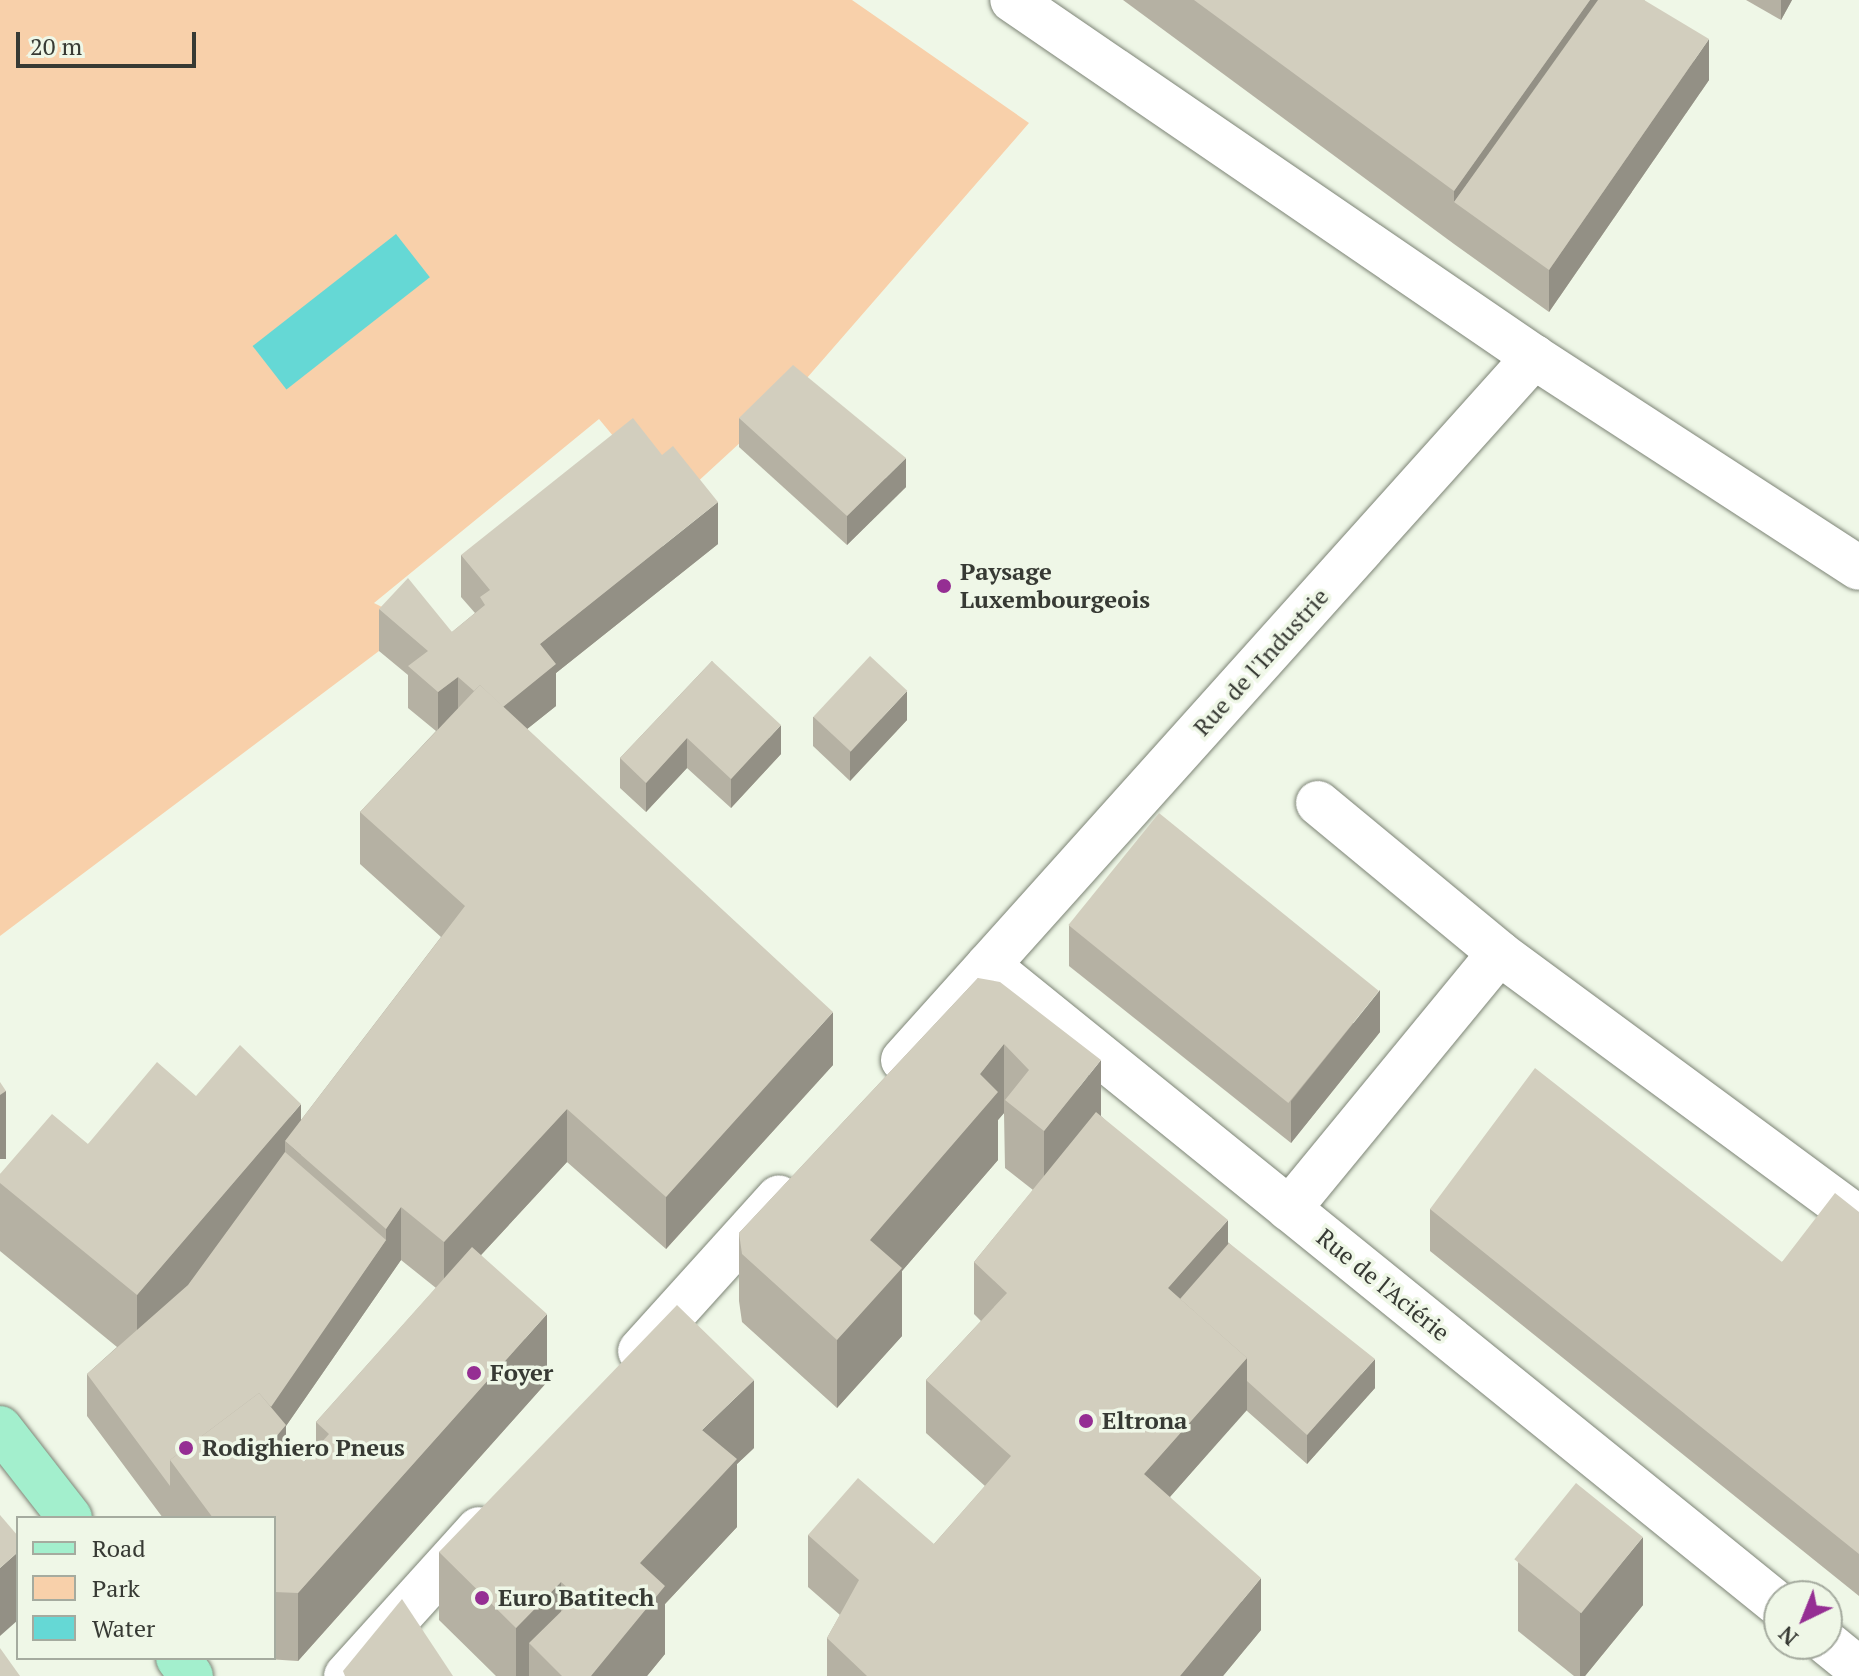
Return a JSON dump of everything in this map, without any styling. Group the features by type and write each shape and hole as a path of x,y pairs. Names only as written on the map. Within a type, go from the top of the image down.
{"main road":[{"path":"0,1428 68,1516"}],"street":[{"path":"1012,0 1534,357 1859,568"},
{"name":"Rue de l'Industrie","path":"878,1088 1534,357"},
{"path":"1318,803 1499,953 1859,1218"},
{"path":"1289,1209 1499,953"},
{"name":"Rue de l'Aciérie","path":"988,965 1763,1592"},
{"path":"614,1380 804,1169"},
{"path":"346,1676 508,1497"},
{"path":"1843,1656 1859,1669"}],"green space":[{"path":"0,0 852,0 1029,123 793,394 681,497 633,460 599,419 374,603 408,620 379,651 0,936"}],"water":[{"path":"396,234 430,277 286,389 253,346"}],"building":[{"path":"1194,0 1590,0 1454,191"},
{"path":"1598,0 1644,0 1709,39 1549,270 1454,202"},
{"path":"793,365 906,458 847,516 739,418"},
{"path":"633,418 662,455 673,446 718,502 540,644 556,664 503,707 480,685 474,691 458,677 438,692 408,666 428,651 379,609 408,578 452,632 485,605 480,597 490,590 461,555"},
{"path":"870,656 907,691 851,751 813,717"},
{"path":"712,661 781,725 731,779 687,738 646,783 620,758"},
{"path":"480,685 833,1012 666,1197 567,1109 444,1242 401,1207 386,1229 285,1141 465,906 360,812"},
{"path":"1159,813 1379,991 1288,1103 1068,925"},
{"path":"978,978 1000,982 1101,1060 1044,1131 1005,1100 1029,1070 1004,1044 980,1074 998,1092 870,1240 902,1268 837,1340 742,1254 739,1233"},
{"path":"240,1045 301,1104 137,1295 0,1183 0,1174 52,1114 88,1144 157,1062 196,1096"},
{"path":"1535,1068 1782,1262 1835,1193 1859,1212 1859,1554 1430,1209"},
{"name":"Eltrona","path":"1096,1112 1228,1220 1168,1288 1247,1358 1144,1474 1261,1578 1180,1676 867,1676 827,1638 859,1580 808,1535 858,1478 934,1544 1011,1456 926,1380 1007,1293 974,1262"},
{"path":"285,1152 386,1240 271,1407 259,1393 170,1460 170,1486 87,1374 188,1285"},
{"path":"1229,1243 1375,1359 1307,1435 1247,1381 1247,1358 1180,1299"},
{"path":"472,1247 547,1314 298,1593 276,1592 276,1516 212,1516 170,1460 259,1393 286,1425 275,1438 304,1462 329,1434 316,1422"},
{"path":"677,1305 754,1380 702,1430 737,1459 640,1563 665,1586 591,1676 562,1676 529,1643 577,1596 561,1582 516,1628 439,1552"},
{"path":"1576,1483 1643,1537 1581,1613 1514,1559"},
{"path":"0,1515 16,1534 16,1554 0,1568"},
{"path":"402,1599 453,1676 345,1676 343,1671"},
{"path":"0,1648 20,1676 0,1676"}],"place":[{"name":"Paysage Luxembourgeois","path":"944,586"},
{"name":"Foyer","path":"474,1373"},
{"name":"Eltrona","path":"1086,1421"},
{"name":"Rodighiero Pneus","path":"186,1448"},
{"name":"Euro Batitech","path":"482,1598"}]}
